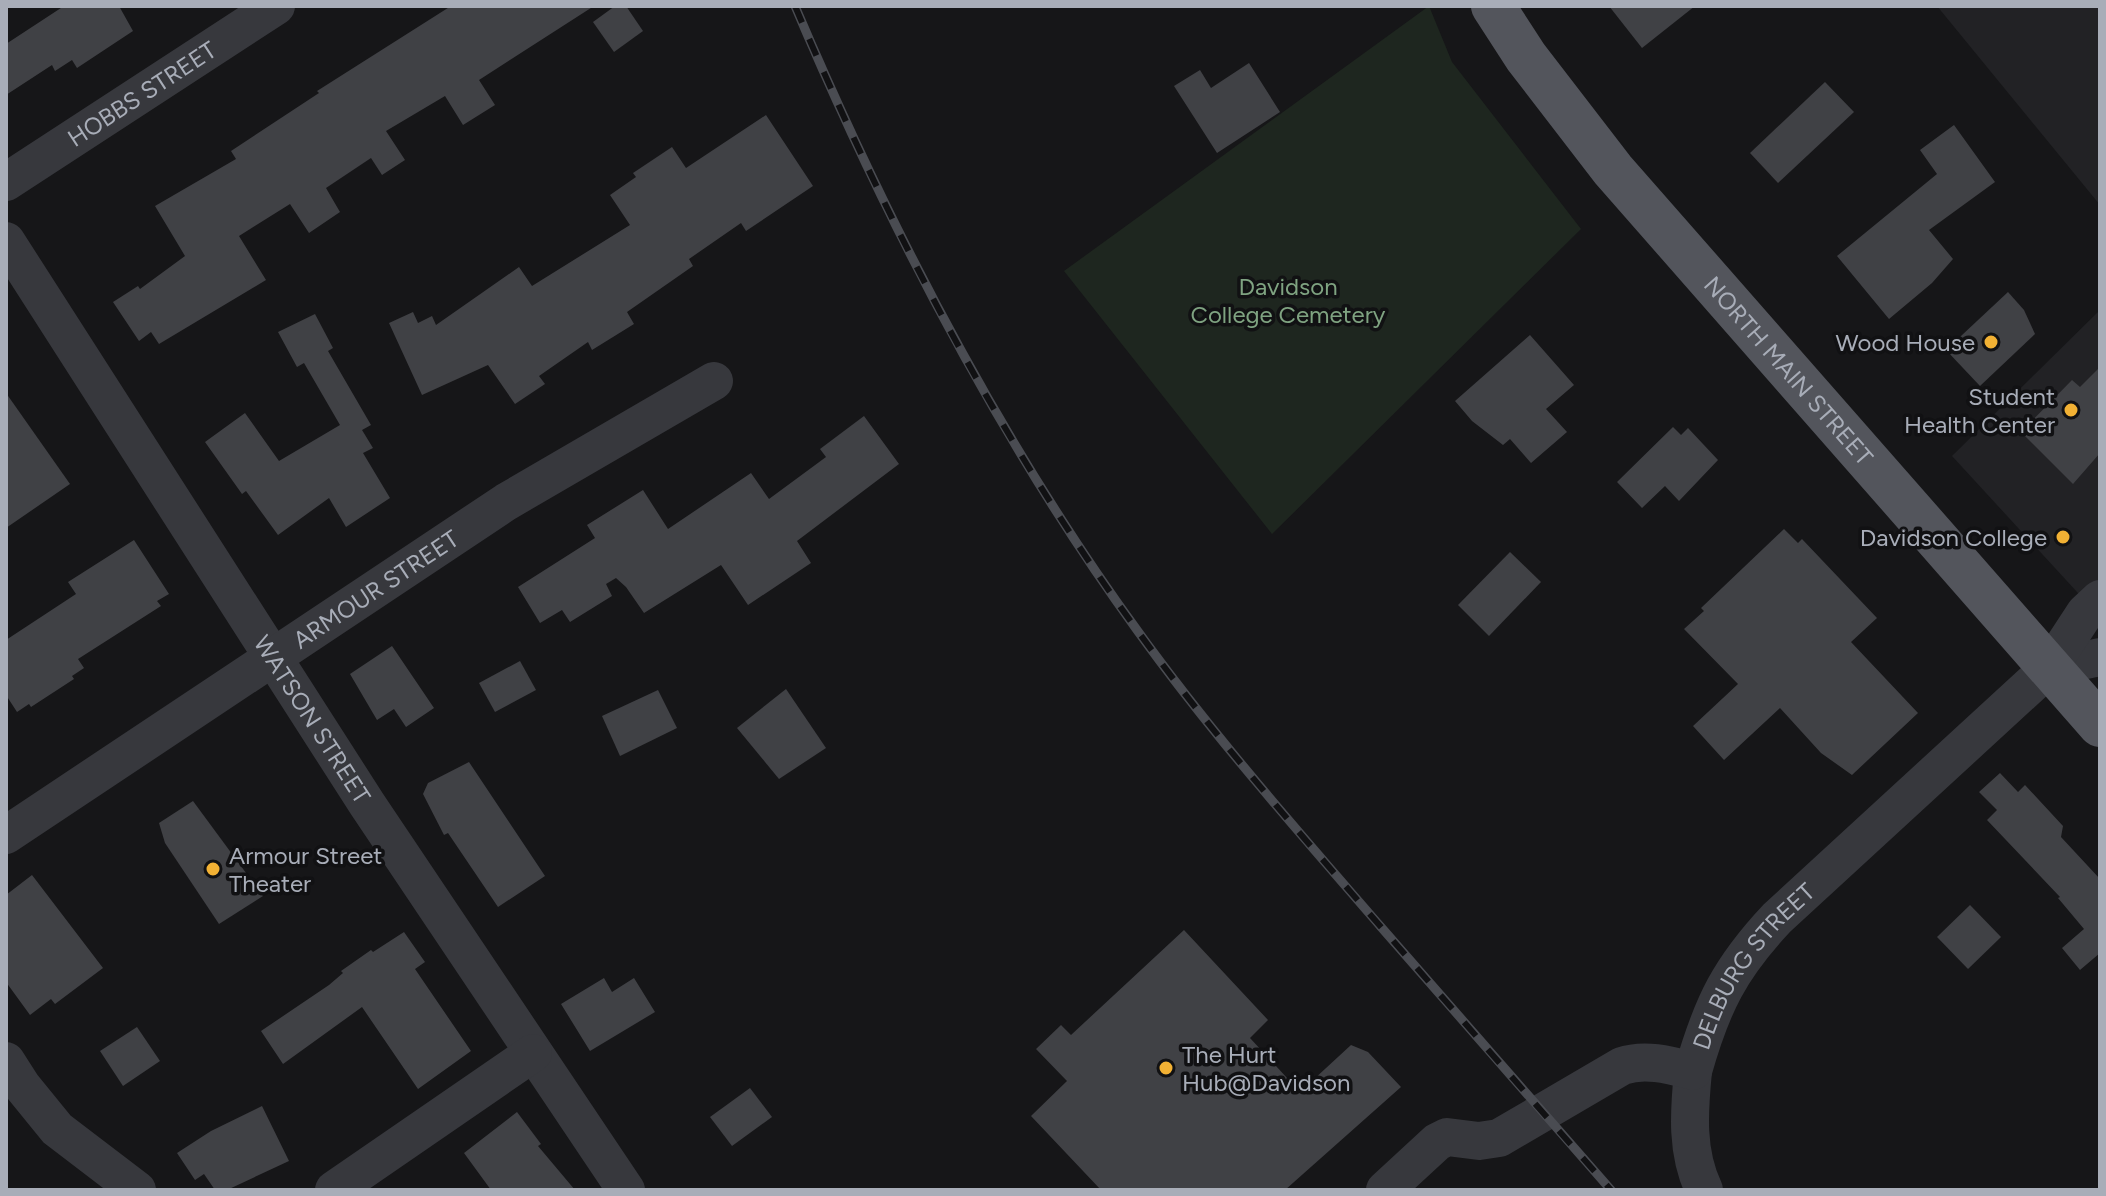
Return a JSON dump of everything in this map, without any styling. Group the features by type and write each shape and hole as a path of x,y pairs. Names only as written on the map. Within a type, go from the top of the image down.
{"main road":[{"name":"NORTH MAIN STREET","path":"1493,6 1526,57 1613,170 2100,725"}],"street":[{"name":"HOBBS STREET","path":"6,182 237,16 276,6"},
{"name":"WATSON STREET","path":"6,241 273,657 626,1190"},
{"name":"ARMOUR STREET","path":"6,835 506,502 714,381"},
{"name":"DELBURG STREET","path":"1385,1190 1437,1142 1447,1137 1479,1141 1499,1138 1622,1066 1649,1062 1693,1071 1717,999 1755,941 2049,668 2085,613 2100,599"},
{"path":"2049,668 2100,657"},
{"path":"334,1190 533,1053"},
{"path":"6,1061 57,1129 137,1190"},
{"path":"1693,1071 1692,1153 1704,1190"}],"shaded area":[{"path":"1937,6 2100,6 2100,205"},
{"name":"Davidson College","path":"2100,310 2100,617 1952,456"}],"green space":[{"name":"Davidson College Cemetery","path":"1429,6 1452,62 1581,229 1272,534 1064,271"}],"building":[{"path":"64,6 119,6 133,31 77,68 72,60 55,71 52,65 6,95 6,44"},
{"path":"451,6 594,6 479,80 495,105 463,125 445,96 386,131 405,160 382,175 371,158 326,188 340,212 309,233 290,204 239,236 266,280 159,344 151,332 139,341 113,302 138,286 140,289 185,256 155,206 236,159 231,151 319,93 317,91"},
{"path":"615,6 626,6 643,31 614,52 593,22"},
{"path":"1609,6 1695,6 1642,48"},
{"path":"1249,63 1280,112 1217,153 1174,86 1200,70 1211,88"},
{"path":"1825,82 1854,112 1778,183 1750,153"},
{"path":"766,115 813,186 746,231 741,223 689,259 693,266 627,312 634,324 592,350 588,342 539,376 545,384 515,404 488,365 422,395 389,323 413,312 418,323 432,316 436,325 519,267 532,286 630,225 610,195 636,177 633,173 672,147 686,168"},
{"path":"1954,125 1995,182 1929,230 1953,259 1932,283 1889,319 1837,256 1937,174 1920,150"},
{"name":"Wood House","path":"2008,292 2024,310 2035,334 1980,386 1946,350"},
{"path":"315,314 333,348 328,351 371,425 362,430 373,448 363,453 390,498 346,527 329,498 278,535 246,491 242,494 205,442 245,413 279,461 340,425 304,363 297,367 278,332"},
{"path":"1530,335 1574,385 1546,409 1567,432 1531,463 1510,439 1503,445 1472,421 1455,401"},
{"name":"Student Health Center","path":"2100,367 2100,453 2073,484 2021,432 2072,380 2080,387"},
{"path":"6,393 70,484 6,528"},
{"path":"864,416 899,464 797,541 811,563 748,605 721,565 644,613 616,578 606,584 612,596 570,622 562,610 540,623 518,587 595,538 587,525 643,490 668,529 751,473 769,499 826,457 820,449"},
{"path":"1673,427 1681,435 1688,428 1718,460 1679,501 1665,486 1642,508 1617,482"},
{"path":"1784,529 1798,543 1802,539 1877,618 1851,642 1918,713 1852,775 1821,753 1780,708 1724,760 1693,726 1738,684 1684,629 1704,611 1701,608"},
{"path":"134,540 169,594 157,601 161,606 78,659 84,668 72,676 74,679 31,707 29,704 17,712 6,695 6,640 76,594 68,582"},
{"path":"1510,552 1541,582 1489,636 1458,605"},
{"path":"392,646 434,708 406,727 394,709 377,720 350,674"},
{"path":"520,661 536,690 495,712 479,683"},
{"path":"786,689 826,748 779,779 737,728"},
{"path":"658,690 677,728 620,756 602,716"},
{"path":"469,762 545,876 498,907 448,833 444,835 423,794 428,783"},
{"path":"2000,773 2018,792 2025,785 2063,826 2061,837 2100,879 2100,953 2080,970 2062,948 2084,929 2060,897 1987,820 1997,810 1979,792"},
{"name":"Armour Street Theater","path":"193,801 263,896 219,924 165,843 159,823"},
{"path":"32,875 103,968 55,1004 51,999 30,1015 6,982 6,895"},
{"path":"1970,905 2001,937 1968,969 1937,937"},
{"name":"The Hurt Hub@Davidson","path":"1184,930 1268,1020 1250,1038 1300,1092 1351,1045 1368,1052 1401,1087 1285,1190 1101,1190 1031,1116 1067,1081 1036,1049 1061,1025 1071,1035"},
{"path":"404,932 425,962 415,969 471,1051 418,1089 362,1007 283,1064 261,1031 329,985 343,973 341,971 371,950 373,952"},
{"path":"604,978 612,992 634,978 655,1012 590,1051 561,1004"},
{"path":"137,1027 160,1061 123,1086 100,1051"},
{"path":"750,1088 772,1117 732,1146 710,1117"},
{"path":"262,1106 289,1161 227,1190 215,1190 204,1174 195,1180 177,1153 211,1131"},
{"path":"517,1112 541,1144 538,1146 575,1190 491,1190 464,1153"}],"railway":[{"path":"795,6 868,168 948,327 992,406 1086,557 1166,669 1256,781 1611,1190"}],"place":[{"name":"Wood House","path":"1991,342"},
{"name":"Student Health Center","path":"2071,410"},
{"name":"Davidson College","path":"2063,537"},
{"name":"Armour Street Theater","path":"213,869"},
{"name":"The Hurt Hub@Davidson","path":"1166,1068"}]}
